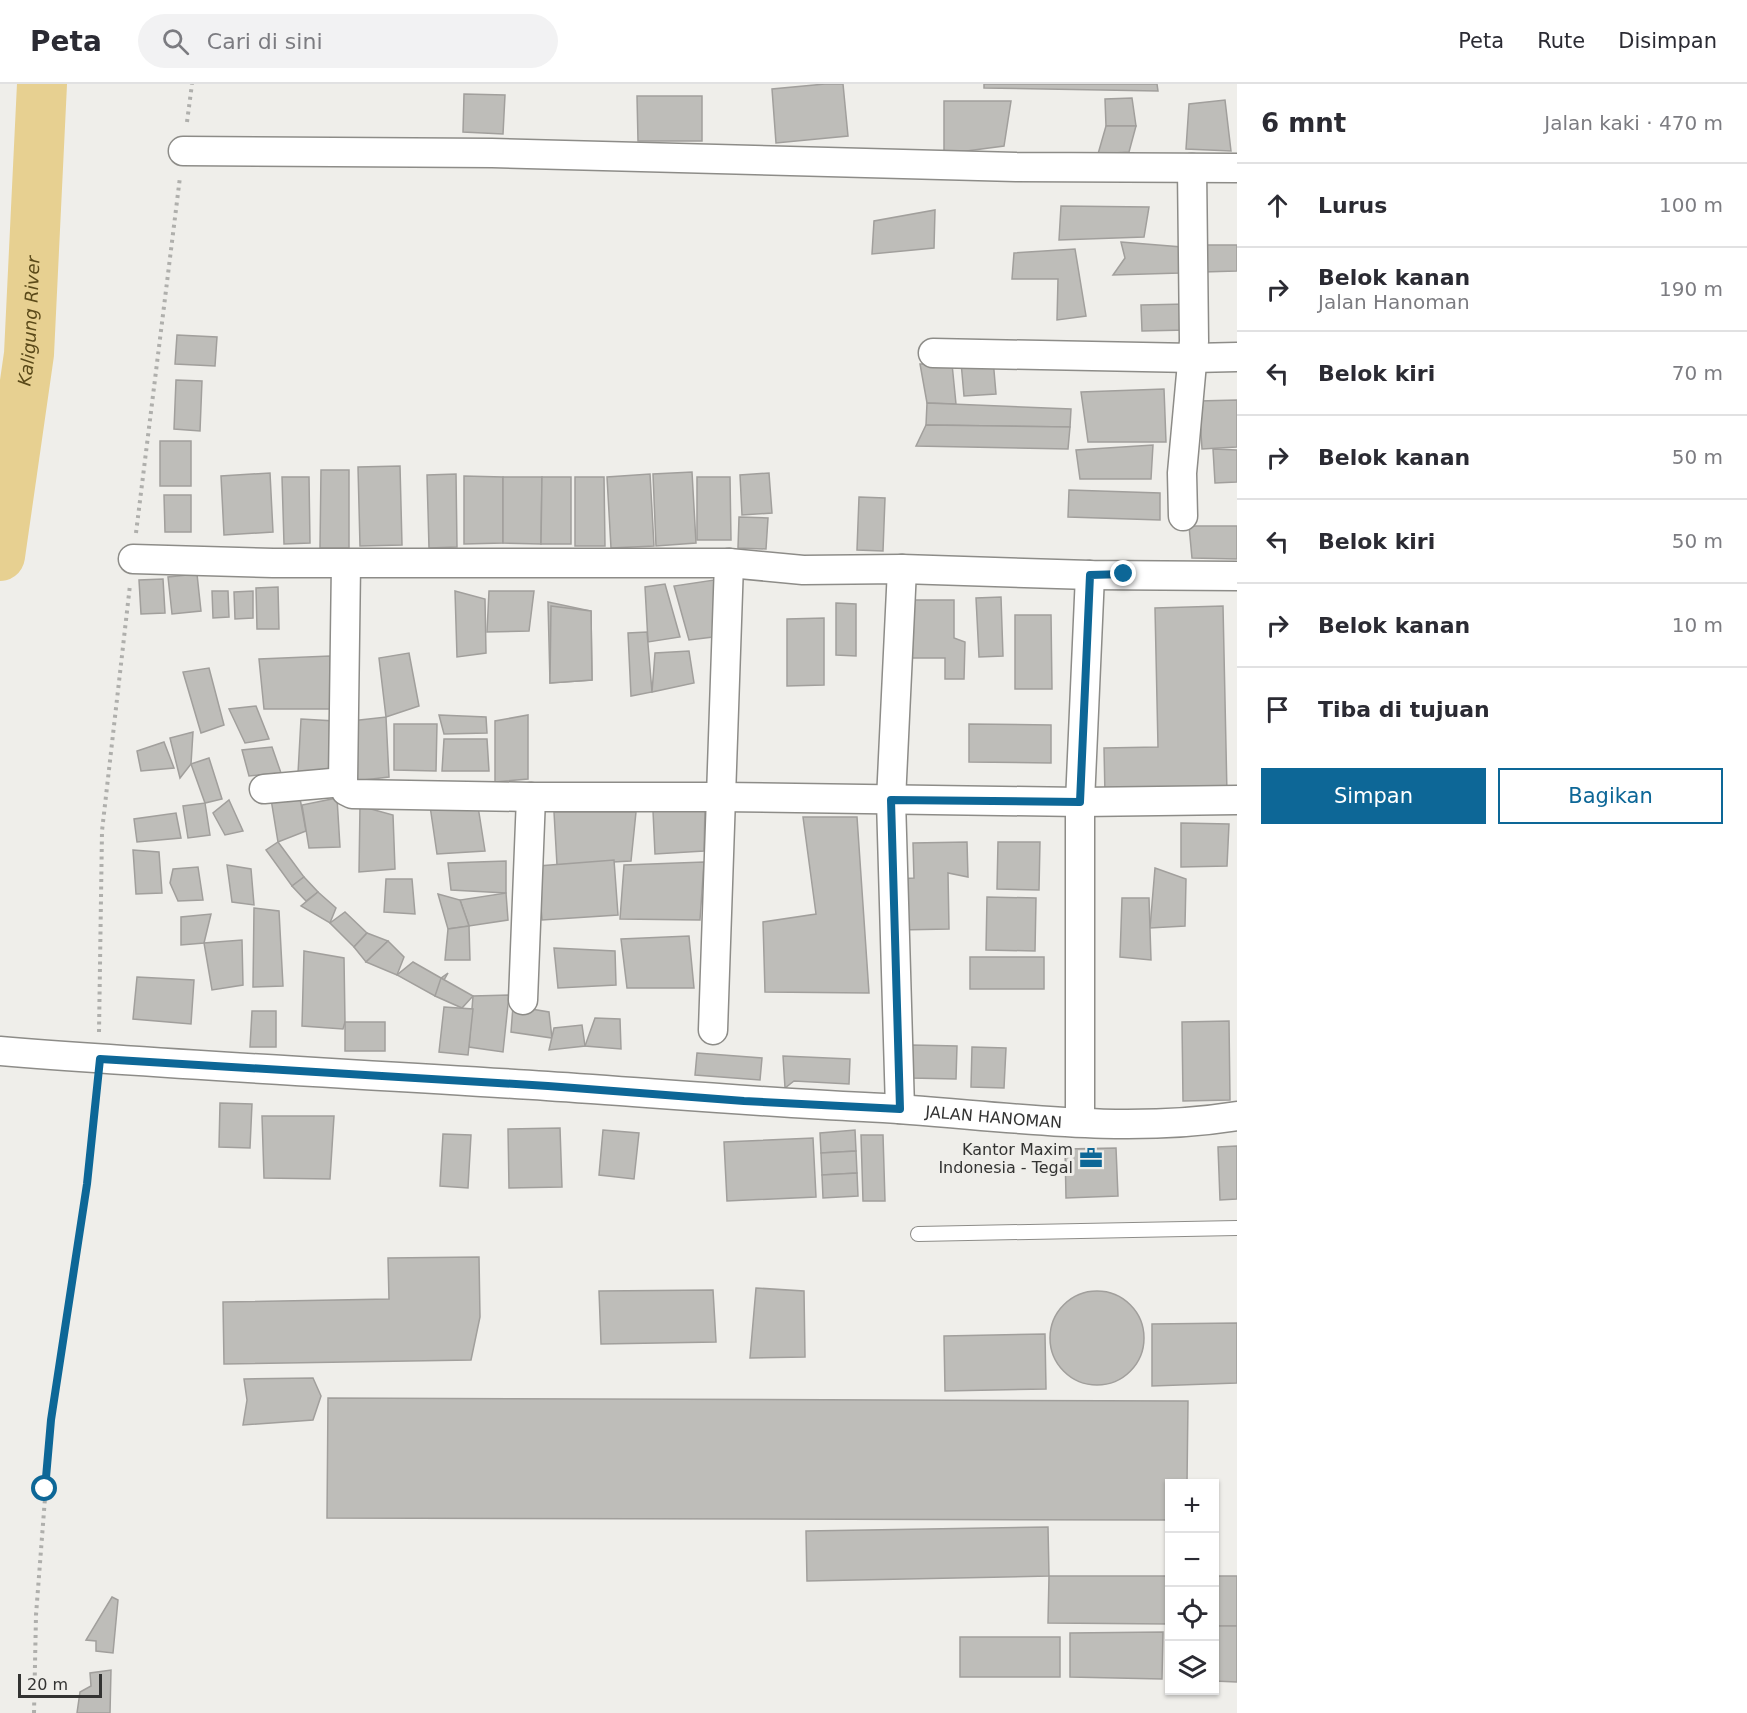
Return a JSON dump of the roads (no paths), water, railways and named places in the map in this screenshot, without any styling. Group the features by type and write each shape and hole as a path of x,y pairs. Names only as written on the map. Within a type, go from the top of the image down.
{"street":[{"path":"183,151 492,153 1016,167 1237,168"},
{"path":"1183,516 1182,473 1193,358 1192,168"},
{"path":"933,353 1237,357"},
{"path":"133,559 346,564 729,563 803,570 1237,576"},
{"path":"713,1030 729,563"},
{"path":"346,564 342,782 346,791 359,794 531,797 1080,802 1237,800"},
{"path":"900,1109 891,800 902,570"},
{"path":"1080,1122 1080,802 1090,575"},
{"path":"264,789 342,782"},
{"path":"523,1000 531,797"},
{"name":"JALAN HANOMAN","path":"0,1051 1080,1122 1196,1123 1237,1116"}],"lane":[{"path":"918,1234 1237,1228"}],"waterway":[{"name":"Kaligung River","path":"0,556 29,354 42,84"}],"place":[{"name":"Kantor Maxim Indonesia - Tegal","path":"1091,1158"}]}
